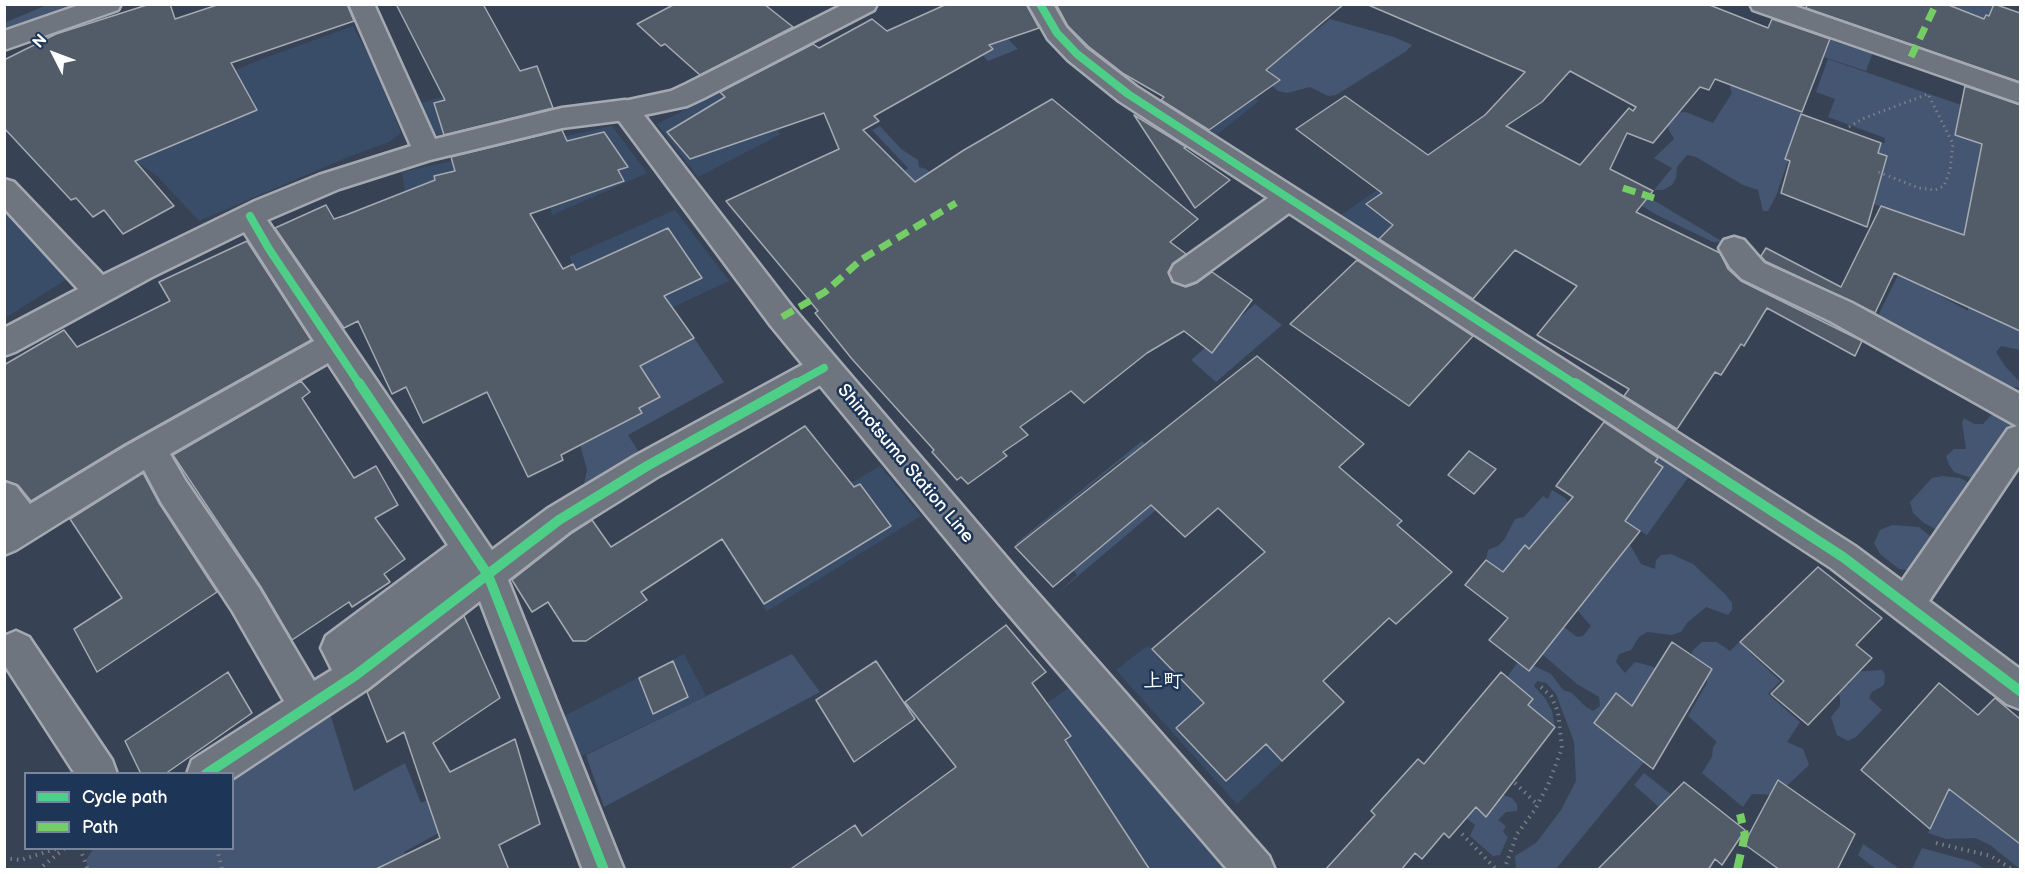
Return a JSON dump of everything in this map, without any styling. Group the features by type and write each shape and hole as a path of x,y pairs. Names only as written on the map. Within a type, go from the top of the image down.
{"street":[{"path":"4,41 109,4"},
{"path":"361,4 427,151"},
{"path":"4,344 99,291 250,216 329,182 427,151 562,118 625,110 677,99 866,4"},
{"path":"1040,4 1057,33 1077,54 1128,94 1820,542 1909,605 2020,692"},
{"path":"1762,4 2020,94"},
{"name":"Shimotsuma Station Line","path":"625,110 766,298 824,368 1011,590 1256,870"},
{"path":"4,189 99,291"},
{"path":"1185,273 1289,198"},
{"path":"250,216 269,249 480,561 604,870"},
{"path":"1734,248 1753,271 1842,312 2020,413"},
{"path":"4,497 15,532 150,450 333,345"},
{"path":"209,772 356,675 339,648 480,561 560,520 647,466 824,368"},
{"path":"1909,605 1939,554 2020,440"},
{"path":"150,450 173,491 246,600 308,707"},
{"path":"16,649 97,772"}],"path":[{"path":"1849,127 1862,119 1928,94 1953,144 1950,170 1944,186 1935,190 1919,188 1878,172"},
{"path":"1503,870 1517,834 1548,785 1562,748 1558,712 1551,696 1541,687"},
{"path":"1515,783 1537,804"},
{"path":"1462,834 1497,870"},
{"path":"1936,843 1991,856 2013,870"},
{"path":"4,858 21,860 55,850"},
{"path":"38,870 64,850"},
{"path":"80,850 88,870"},
{"path":"217,850 222,870"}],"shaded area":[{"path":"1947,4 1994,5 1989,16 1986,15 1983,21"},
{"path":"47,5 98,5 5,37 4,23"},
{"path":"1330,19 1394,37 1412,45 1405,52 1336,95 1328,96 1310,87 1287,93 1278,91 1272,86 1272,73 1267,68 1309,31 1318,29"},
{"path":"353,26 375,68 401,133 389,142 348,157 199,221 157,176 136,161 124,145 114,121 262,59"},
{"path":"1001,32 1018,49 988,61 973,45"},
{"path":"1832,37 1873,52 1866,71 1824,57"},
{"path":"1797,53 1823,62 1801,114 1785,159 1788,161 1776,196 1768,211 1763,211 1758,190 1743,185 1696,157 1687,155 1677,167 1676,178 1672,185 1663,190 1654,190 1672,168 1654,158 1674,139 1668,128 1669,118 1677,113 1686,112 1713,123 1732,93 1730,88 1733,81"},
{"path":"1828,59 1961,105 1955,135 1983,145 1969,237 1827,188 1878,153 1881,143 1885,143 1885,138 1828,117 1835,99 1816,92"},
{"path":"776,64 774,127 781,134 698,177 657,124"},
{"path":"1220,72 1251,90 1259,101 1214,137 1167,106"},
{"path":"445,96 463,129 436,135 421,103"},
{"path":"612,126 647,173 552,215 547,187 422,228 405,192 402,172"},
{"path":"880,126 901,149 918,160 919,167 926,169 934,176 937,202 916,180 873,204 908,168 872,130"},
{"path":"1445,143 1486,174 1385,247 1338,217"},
{"path":"4,189 80,271 5,318 4,318"},
{"path":"1643,198 1650,198 1725,243 1713,242 1657,215 1639,204"},
{"path":"675,210 729,281 615,334 569,257"},
{"path":"1969,237 2020,256 2020,350 2001,346 1996,352 2020,382 2020,388 2015,387 2008,390 1874,324 1899,273 1968,311"},
{"path":"1255,304 1282,325 1216,382 1191,360"},
{"path":"694,338 724,382 628,435 640,454 603,477 584,485 587,470 580,444 642,414 639,408 660,397 639,364 660,347 665,353"},
{"path":"1994,412 2018,417 2020,420 2020,446 2012,459 1974,479 1954,472 1946,456 1954,449 1966,449 1962,422 1964,418 1974,424 1983,424"},
{"path":"1616,422 1692,472 1647,535 1625,522 1662,467 1608,433"},
{"path":"1142,441 1180,477 1156,510 1058,593 1077,575 1073,570 1130,523 1149,481 1124,458 1015,544"},
{"path":"880,466 921,516 767,611 730,555"},
{"path":"1943,476 1960,478 1971,484 1948,526 1937,530 1924,523 1913,513 1910,502 1932,478"},
{"path":"1351,477 1402,521 1268,643 1323,681 1345,703 1237,804 1116,670 1147,646 1153,649"},
{"path":"1552,490 1565,498 1573,509 1625,536 1641,564 1655,569 1656,560 1661,555 1671,554 1693,564 1725,594 1732,603 1732,610 1728,615 1706,607 1687,623 1681,632 1671,635 1647,632 1639,637 1631,650 1619,654 1616,662 1625,673 1635,662 1647,665 1656,668 1694,694 1665,731 1620,696 1596,724 1644,762 1556,869 1516,869 1515,856 1536,843 1561,810 1576,781 1574,742 1556,694 1546,683 1537,681 1534,686 1545,698 1552,711 1555,727 1528,705 1533,698 1507,677 1520,659 1551,674 1563,690 1572,693 1586,707 1593,711 1600,706 1599,697 1577,684 1529,643 1534,638 1547,648 1564,627 1577,637 1583,636 1591,626 1577,610 1583,561 1543,532 1529,549 1525,546 1503,572 1486,560 1488,550 1498,546 1504,540 1515,519 1524,517 1543,496 1548,499"},
{"path":"1892,525 1919,527 1937,542 1916,572 1899,569 1880,554 1874,543 1880,530"},
{"path":"1702,642 1717,642 1730,651 1739,642 1780,681 1768,694 1800,722 1787,742 1803,749 1809,765 1777,795 1752,794 1743,807 1702,773 1712,757 1713,747 1717,742 1688,716 1707,683 1707,678 1691,655"},
{"path":"684,654 706,696 563,765 547,725"},
{"path":"792,654 820,692 604,807 586,755"},
{"path":"1882,670 1885,675 1884,685 1872,692 1869,698 1882,710 1856,737 1848,741 1837,735 1831,717 1840,706 1840,697 1835,689 1840,683 1849,685 1849,672"},
{"path":"1070,687 1224,869 956,869 995,844 948,772"},
{"path":"327,704 354,791 405,763 421,803 469,780 444,830 404,852 408,869 88,870 86,860 92,850 234,850 234,773"},
{"path":"1892,736 2020,844 2020,869 1990,845 1975,838 1946,839 1928,833 1935,819 1874,755"},
{"path":"1644,773 1682,803 1709,869 1668,869 1668,815 1634,785"},
{"path":"1484,795 1504,795 1512,798 1517,804 1517,811 1506,812 1498,820 1506,826 1503,832 1508,837 1500,855 1493,856 1470,836 1475,825 1460,813"},
{"path":"1863,844 1900,869 1876,869 1858,855"},
{"path":"1922,848 1973,862 1985,869 1912,869"}],"building":[{"path":"150,4 170,4 175,19 220,4 347,4 354,21 231,63 257,110 135,161 174,206 123,234 104,210 93,217 76,198 71,200 4,128 4,60 56,34"},
{"path":"396,4 483,4 520,71 537,66 553,108 444,135 434,103 445,100"},
{"path":"675,4 764,4 793,27 700,75 665,44 661,46 637,24"},
{"path":"947,4 1026,4 1039,28 989,45 993,49 874,116 879,121 863,130 915,182 964,150 1052,99 1198,219 1170,242 1186,254 1173,263 1168,272 1172,282 1186,287 1197,283 1212,272 1252,300 1212,353 1184,331 1147,353 1084,403 1071,391 1020,427 1028,435 1003,452 1007,456 968,484 961,477 957,480 932,452 934,450 852,359 815,313 818,311 726,201 839,149 824,113 690,159 667,132 725,97 720,92 813,44 819,48 872,19 887,31"},
{"path":"1056,4 1344,4 1266,70 1280,80 1209,130 1161,100 1164,97 1124,74 1088,46 1068,26"},
{"path":"1366,4 1707,4 1768,28 1772,19 1830,39 1802,112 1715,79 1709,90 1700,87 1653,143 1627,133 1610,169 1653,191 1636,212 1720,253 1728,269 1741,281 1862,341 1855,356 1767,308 1744,346 1741,344 1721,375 1715,372 1677,429 1624,396 1629,389 1537,335 1577,286 1515,250 1473,299 1379,239 1393,225 1366,204 1382,193 1296,129 1345,96 1428,155 1485,115 1525,72","holes":["1570,71 1636,107 1633,111 1629,108 1580,165 1506,126 1542,102"]},
{"path":"1807,4 1946,4 1984,19 1986,15 1989,16 1994,4 2020,13 2020,82 1806,8"},
{"path":"1965,86 2020,105 2020,331 1894,273 1875,313 1765,261 1761,256 1766,248 1841,287 1881,206 1964,235 1982,144 1955,135"},
{"path":"1801,114 1881,143 1878,153 1887,156 1867,227 1781,193 1790,161 1785,159"},
{"path":"1134,115 1186,147 1184,148 1230,180 1195,208"},
{"path":"562,130 567,141 604,132 628,167 618,170 624,181 530,214 563,269 573,264 576,270 668,228 702,278 664,296 694,338 640,366 660,397 639,408 642,413 561,455 563,460 528,477 487,392 423,423 406,387 392,394 358,321 344,328 275,228 326,205 334,219 346,215 435,180 434,176 455,171 451,157"},
{"path":"247,241 311,340 125,444 31,501 18,485 4,480 4,365 64,330 77,347 170,301 159,282"},
{"path":"1357,260 1473,336 1409,406 1290,324"},
{"path":"1257,356 1364,444 1339,467 1402,521 1397,525 1452,572 1396,624 1389,618 1323,681 1344,702 1282,761 1266,744 1226,781 1176,728 1204,703 1152,649 1265,552 1218,508 1185,537 1151,505 1053,587 1015,547"},
{"path":"301,381 310,392 302,398 354,478 376,466 398,505 375,518 405,559 384,574 390,582 352,607 349,602 292,640 261,587 173,455"},
{"path":"1604,422 1658,458 1655,462 1663,467 1625,521 1640,531 1529,671 1489,640 1508,618 1465,585 1486,560 1503,572 1525,545 1529,549 1573,497 1556,486"},
{"path":"805,426 854,487 860,484 891,526 764,604 722,539 641,592 647,600 586,641 573,641 548,602 532,612 512,580 592,520 611,547"},
{"path":"1469,451 1496,469 1474,494 1448,475"},
{"path":"143,473 159,503 217,592 97,672 74,629 122,598 70,519"},
{"path":"1818,567 1882,618 1856,645 1872,658 1808,725 1771,694 1784,681 1740,642"},
{"path":"464,616 500,698 433,743 450,772 515,739 540,824 499,845 509,870 374,870 440,838 404,732 387,742 367,692"},
{"path":"1006,625 1046,672 1032,683 1071,736 1065,740 1150,870 789,870 855,825 862,836 956,767 905,702"},
{"path":"1672,642 1712,669 1653,769 1594,723 1616,693 1632,706"},
{"path":"673,661 688,697 653,714 639,678"},
{"path":"876,661 915,719 854,762 816,700"},
{"path":"228,672 252,713 168,772 140,772 125,741"},
{"path":"1501,672 1533,699 1528,705 1555,727 1486,817 1476,807 1449,838 1444,833 1422,859 1415,853 1401,870 1325,870 1375,815 1371,811 1418,759 1424,764"},
{"path":"1939,683 1978,715 1995,698 2020,719 2020,844 1949,789 1930,829 1861,770"},
{"path":"1778,780 1855,834 1837,870 1780,870 1744,844"},
{"path":"1684,782 1745,830 1722,865 1715,859 1708,870 1597,870"}],"marked path":[{"path":"1911,57 1936,4"},
{"path":"1623,188 1654,198"},
{"path":"782,317 825,292 862,259 956,203"},
{"path":"1737,870 1745,835 1740,814"}],"cycle path":[{"path":"1040,4 1057,33 1077,54 1128,94 1843,557 2020,691"},
{"path":"250,216 269,249 488,575 604,870"},
{"path":"209,772 356,675 559,520 647,466 824,368"}],"district":[{"name":"上町","path":"1163,682"}]}
